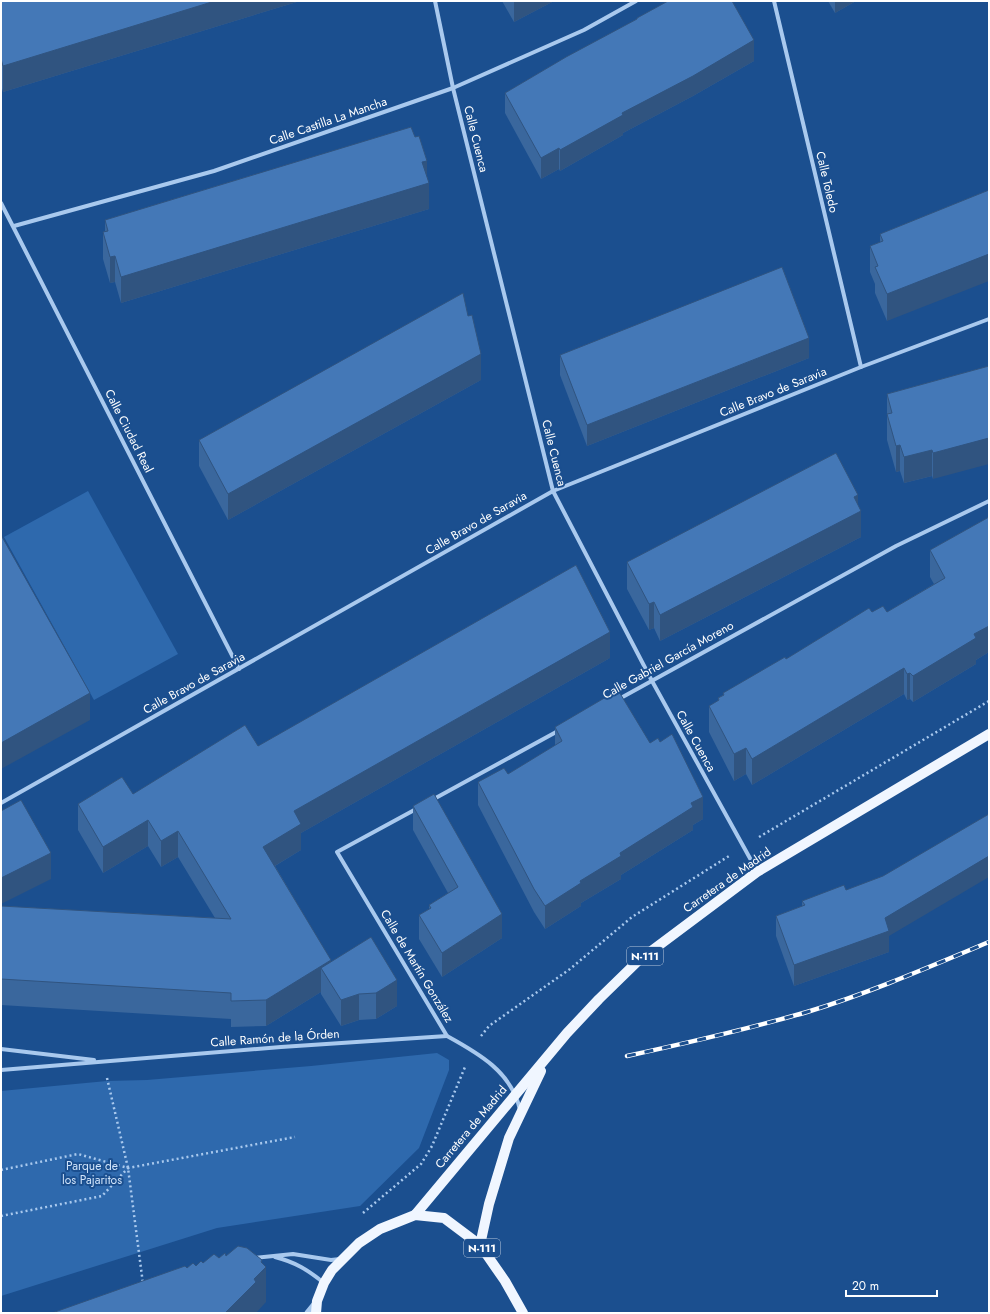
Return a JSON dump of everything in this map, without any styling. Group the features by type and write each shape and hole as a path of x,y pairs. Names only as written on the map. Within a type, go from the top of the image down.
{"main road":[{"name":"Carretera de Madrid","path":"416,1215 548,1056 599,999 638,961 757,872 989,734"},
{"name":"Carretera de Madrid","path":"480,1244 499,1170 520,1113 548,1056"},
{"name":"N-111","path":"316,1313 317,1302 324,1283 358,1242 380,1229 416,1215 444,1218 480,1244 505,1281 523,1313"}],"street":[{"name":"Calle Cuenca","path":"435,1 453,88 553,491 652,681 757,872"},
{"name":"Calle Castilla La Mancha","path":"14,226 214,170 453,88 584,30 636,1"},
{"name":"Calle Toledo","path":"774,1 861,367"},
{"name":"Calle Ciudad Real","path":"1,203 239,669"},
{"name":"Calle Bravo de Saravia","path":"1,803 553,491 861,367 989,319"},
{"name":"Calle Gabriel García Moreno","path":"617,700 896,546 989,501"},
{"path":"428,802 561,730"},
{"name":"Calle de Martín González","path":"421,806 337,852 447,1036 472,1050 502,1074 515,1094 520,1113"},
{"name":"Calle Ramón de la Órden","path":"1,1070 447,1036"},
{"name":"Calle Ramón de la Órden","path":"1,1049 104,1061"},
{"path":"245,1259 293,1254 331,1260 343,1259"},
{"path":"272,1256 296,1263 310,1271 324,1283"},
{"path":"308,1313 317,1302"}],"path":[{"path":"104,1061 107,1081 128,1168 144,1290"},
{"path":"1,1170 78,1154 128,1168 295,1137"},
{"path":"1,1216 102,1196 128,1168"}],"green space":[{"path":"88,491 178,654 94,700 4,537"},
{"name":"Parque de los Pajaritos","path":"437,1053 449,1060 449,1070 419,1148 360,1206 217,1228 1,1296 1,1091 107,1081 147,1080 311,1066"}],"building":[{"path":"1,1 215,1 3,66 1,59"},
{"path":"668,1 732,1 754,40 693,76 622,113 623,115 560,150 559,148 541,158 505,93 566,57"},
{"path":"411,127 415,137 419,136 427,161 422,162 429,183 121,277 115,256 110,257 103,232 108,231 105,220"},
{"path":"989,190 989,254 887,294 875,267 878,266 870,246 883,241 880,234"},
{"path":"782,267 809,338 587,425 560,355"},
{"path":"463,293 468,316 472,315 481,354 228,494 199,440"},
{"path":"989,366 989,438 933,453 932,450 904,457 900,445 896,446 887,414 892,413 887,394"},
{"path":"836,453 858,495 854,497 861,511 660,615 654,602 649,604 627,562"},
{"path":"989,517 989,626 974,634 976,638 913,676 910,673 907,674 904,668 752,759 746,748 734,754 709,706 719,700 718,698 724,695 723,693 785,657 786,659 869,608 872,612 883,606 887,612 945,578 930,550"},
{"path":"1,535 90,693 1,743"},
{"path":"576,565 610,632 294,811 301,824 263,847 331,960 266,1000 231,1001 231,993 1,979 1,906 231,919 178,831 161,841 148,820 103,847 78,804 122,777 133,794 245,725 258,746"},
{"path":"618,690 650,743 658,738 660,742 672,734 703,797 691,803 693,807 620,853 621,856 580,881 581,883 545,906 534,889 478,782 504,768 508,774 562,741 555,727"},
{"path":"434,794 502,914 442,953 419,915 431,908 429,905 458,887 413,806"},
{"path":"21,800 51,853 1,878 1,811"},
{"path":"989,814 989,856 885,918 889,931 794,965 776,916 805,905 802,901 844,885 846,890 883,876"},
{"path":"371,937 397,980 376,993 359,994 341,1000 321,968"},
{"path":"238,1246 247,1248 262,1260 261,1262 266,1267 254,1279 256,1282 225,1313 52,1313 185,1266 187,1268 193,1263 196,1266 201,1261 203,1263 214,1254 219,1258 225,1253 226,1256"}],"railway":[{"path":"627,1056 717,1036 830,1005 989,942"}]}
